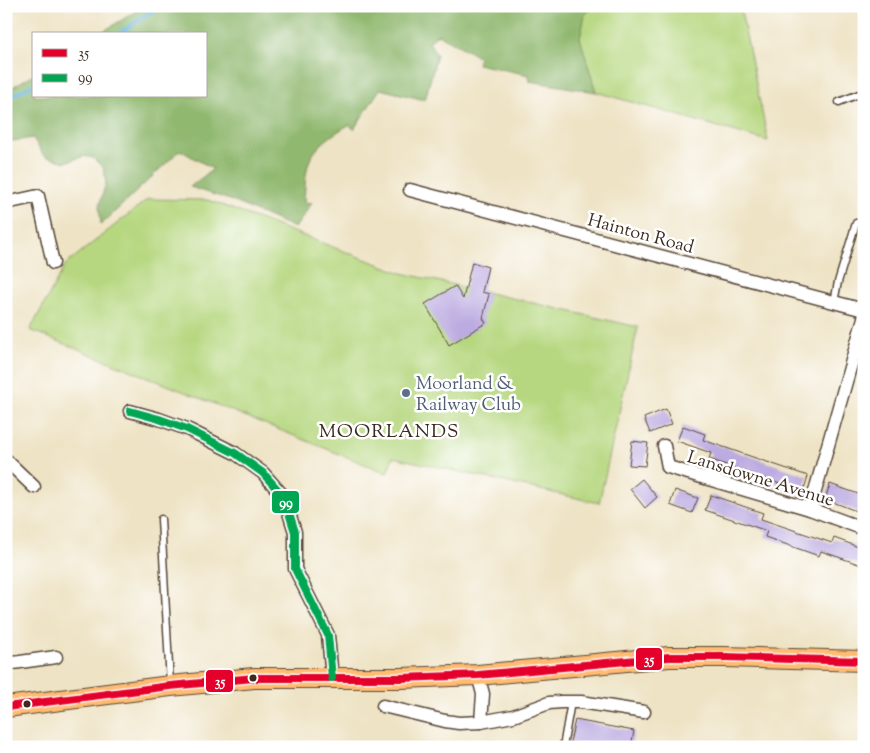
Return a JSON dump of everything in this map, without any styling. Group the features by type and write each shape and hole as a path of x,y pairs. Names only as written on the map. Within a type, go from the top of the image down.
{"main road":[{"path":"6,707 170,686 254,678 401,678 478,675 669,657 864,661"}],"street":[{"name":"Hainton Road","path":"410,190 864,310"},
{"path":"6,203 38,196 53,263"},
{"path":"810,509 864,318"},
{"path":"130,411 160,419 236,453 263,473 284,498 295,532 295,569 328,635 332,678"},
{"name":"Lansdowne Avenue","path":"664,446 668,467 810,509 864,529"},
{"path":"6,460 34,487"},
{"path":"6,664 56,657"},
{"path":"478,675 483,694 481,722"},
{"path":"383,706 459,723 481,722 513,716 549,703 571,702 644,712"}],"lane":[{"path":"839,102 864,92"},
{"path":"834,302 838,282 856,223 864,222"},
{"path":"161,518 170,686"},
{"path":"563,747 571,702"}],"green space":[{"path":"144,6 594,6 585,14 580,38 596,92 529,81 529,75 477,64 479,57 438,34 429,42 437,55 425,100 380,89 354,129 349,125 343,128 326,140 312,156 307,172 304,202 312,203 295,228 230,200 190,187 213,169 180,150 101,225 99,206 106,183 103,167 93,158 84,156 66,162 44,156 33,138 6,142 6,91 32,75 32,98 208,98 208,32 102,32"},
{"path":"594,6 740,6 768,141 596,92 580,38 585,14"},
{"name":"Moorland & Railway Club","path":"148,199 208,200 402,273 638,327 599,503 393,457 387,473 30,330 66,264"}],"building":[{"path":"472,262 488,267 482,292 489,294 483,318 486,323 449,345 425,304 455,286 463,299"},
{"path":"666,409 672,424 650,433 644,418"},
{"path":"683,426 705,434 703,440 808,476 803,492 709,459 711,453 677,441"},
{"path":"632,441 648,443 645,466 629,465"},
{"path":"642,479 657,497 645,508 630,489"},
{"path":"830,484 864,496 864,514 825,499"},
{"path":"675,490 698,498 692,513 670,505"},
{"path":"711,495 763,513 761,519 832,543 834,538 864,549 864,566 821,551 819,556 765,537 767,531 705,510"},
{"path":"575,720 634,731 631,747 593,747 570,742"}],"waterway":[{"path":"121,32 160,6"},
{"path":"6,99 32,85"}],"transit line":[{"name":"99","path":"130,411 187,429 235,453 263,473 284,497 295,532 295,569 328,635 332,678"},
{"name":"35","path":"6,707 170,686 254,678 401,678 478,675 669,657 864,661"}],"place":[{"name":"Moorland & Railway Club","path":"406,393"}],"district":[{"name":"MOORLANDS","path":"389,430"}]}
